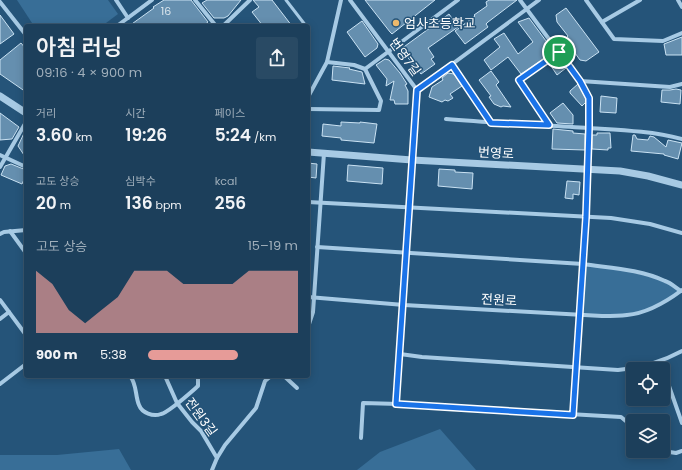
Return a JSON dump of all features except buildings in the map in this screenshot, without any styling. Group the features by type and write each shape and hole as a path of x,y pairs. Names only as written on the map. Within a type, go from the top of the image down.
{"street":[{"path":"116,0 128,18"},
{"path":"120,24 152,0"},
{"path":"195,0 214,24"},
{"path":"225,24 250,0"},
{"path":"310,92 327,62 341,0"},
{"name":"번영7길","path":"350,0 417,90 396,404"},
{"path":"365,69 458,0"},
{"path":"520,0 580,81 589,98 586,217 573,415"},
{"path":"417,90 539,0"},
{"path":"586,0 614,39 662,41 682,33"},
{"path":"602,22 640,0"},
{"path":"678,0 682,7"},
{"path":"0,2 24,32"},
{"path":"549,125 519,80 559,52"},
{"path":"310,109 379,110 381,101 365,69 354,64 327,62"},
{"path":"452,65 491,123"},
{"path":"580,81 670,87 682,84"},
{"path":"0,96 24,112"},
{"path":"446,119 491,123 643,131 682,140"},
{"path":"0,168 24,126"},
{"name":"번영로","path":"310,152 412,160 620,172 648,176 682,185"},
{"path":"310,320 312,312 324,153"},
{"path":"0,155 24,166"},
{"path":"310,202 611,218 650,224 682,233"},
{"path":"0,234 10,231 24,230"},
{"path":"10,231 24,250"},
{"path":"317,247 405,254 583,264 651,276 666,281 681,291"},
{"name":"전원로","path":"313,297 402,305 579,315 629,315 663,304 681,291"},
{"path":"0,300 24,332"},
{"path":"0,319 9,312"},
{"path":"400,354 422,357 618,370 628,369 660,360 682,351"},
{"path":"0,384 24,366"},
{"path":"131,378 139,406 151,415 161,414 178,403 198,386 198,378"},
{"name":"전원3길","path":"166,378 178,403 192,422 201,431 217,458"},
{"path":"213,470 217,458 225,445 256,408 265,381 269,378"},
{"path":"286,378 297,388"},
{"path":"670,387 681,416 682,423"},
{"path":"361,438 363,403 620,417 626,422"},
{"path":"670,452 676,453 682,450"}],"lane":[{"path":"286,0 305,24"}],"shaded area":[{"path":"17,0 108,0 118,14 105,24 33,24"},
{"path":"583,264 623,270 666,281 681,291 663,303 629,315 579,315"},
{"path":"440,429 476,470 357,470 380,452"},
{"path":"119,449 131,470 0,470 0,455 57,455"}],"place":[{"name":"엄사초등학교","path":"396,23"}],"route":[{"path":"559,52 580,81 589,98 586,217 573,415 396,404 417,90 452,65 491,123 549,125 519,80 559,52"}]}
